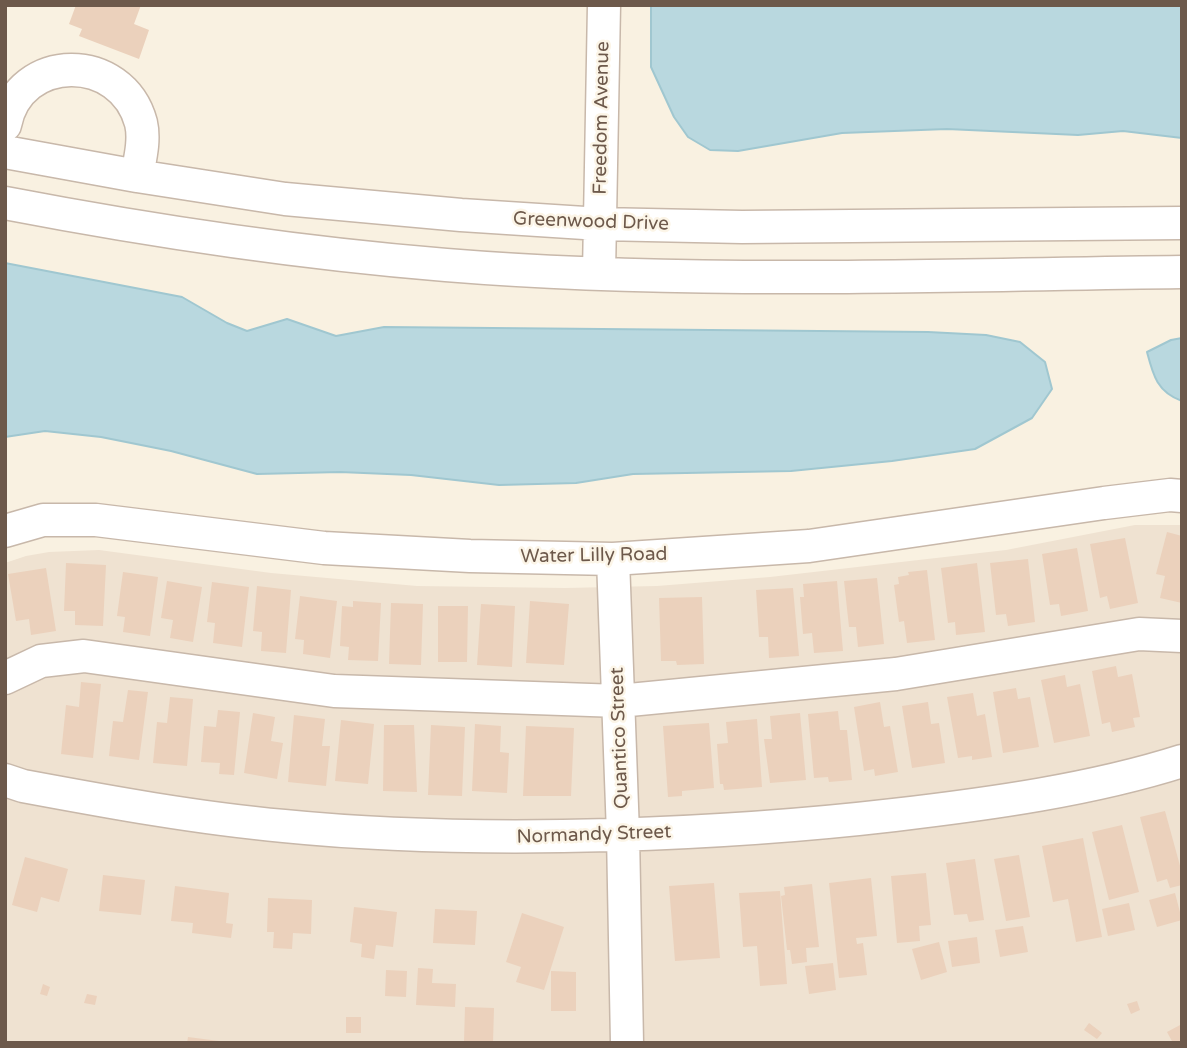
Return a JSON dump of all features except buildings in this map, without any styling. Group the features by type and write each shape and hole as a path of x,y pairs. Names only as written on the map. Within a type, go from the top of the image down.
{"street":[{"name":"Freedom Avenue","path":"599,273 604,5"},
{"path":"5,125 13,104 36,80 67,69 100,75 115,83 136,109 143,142 137,176"},
{"name":"Greenwood Drive","path":"5,152 285,199 600,224 742,227 1182,223"},
{"path":"5,203 128,227 334,254 448,265 701,276 1182,272"},
{"name":"Water Lilly Road","path":"5,531 43,520 96,520 324,548 470,556 613,559 809,546 1104,503 1182,496"},
{"name":"Quantico Street","path":"613,559 627,1043"},
{"path":"5,678 41,661 84,656 334,691 619,701 896,674 1139,634 1182,636"},
{"name":"Normandy Street","path":"5,780 23,786 145,809 283,826 408,835 522,837 734,830 832,823 953,808 1071,788 1182,761"}],"shaded area":[{"path":"1135,525 1182,525 1182,1043 5,1043 5,563 49,552 99,550 271,573 417,586 657,586 770,577 1006,550"}],"water":[{"path":"651,5 1182,5 1182,138 1123,131 1078,135 947,129 842,133 738,151 710,150 688,137 674,117 651,67"},
{"path":"5,263 182,297 227,323 247,331 287,319 336,336 384,327 928,332 986,335 1020,342 1045,362 1052,389 1032,418 975,449 892,461 791,471 633,474 576,483 499,485 411,475 340,472 257,474 171,451 101,437 45,431 5,437"},
{"path":"1182,338 1182,401 1167,393 1157,382 1147,352 1171,340"}]}
